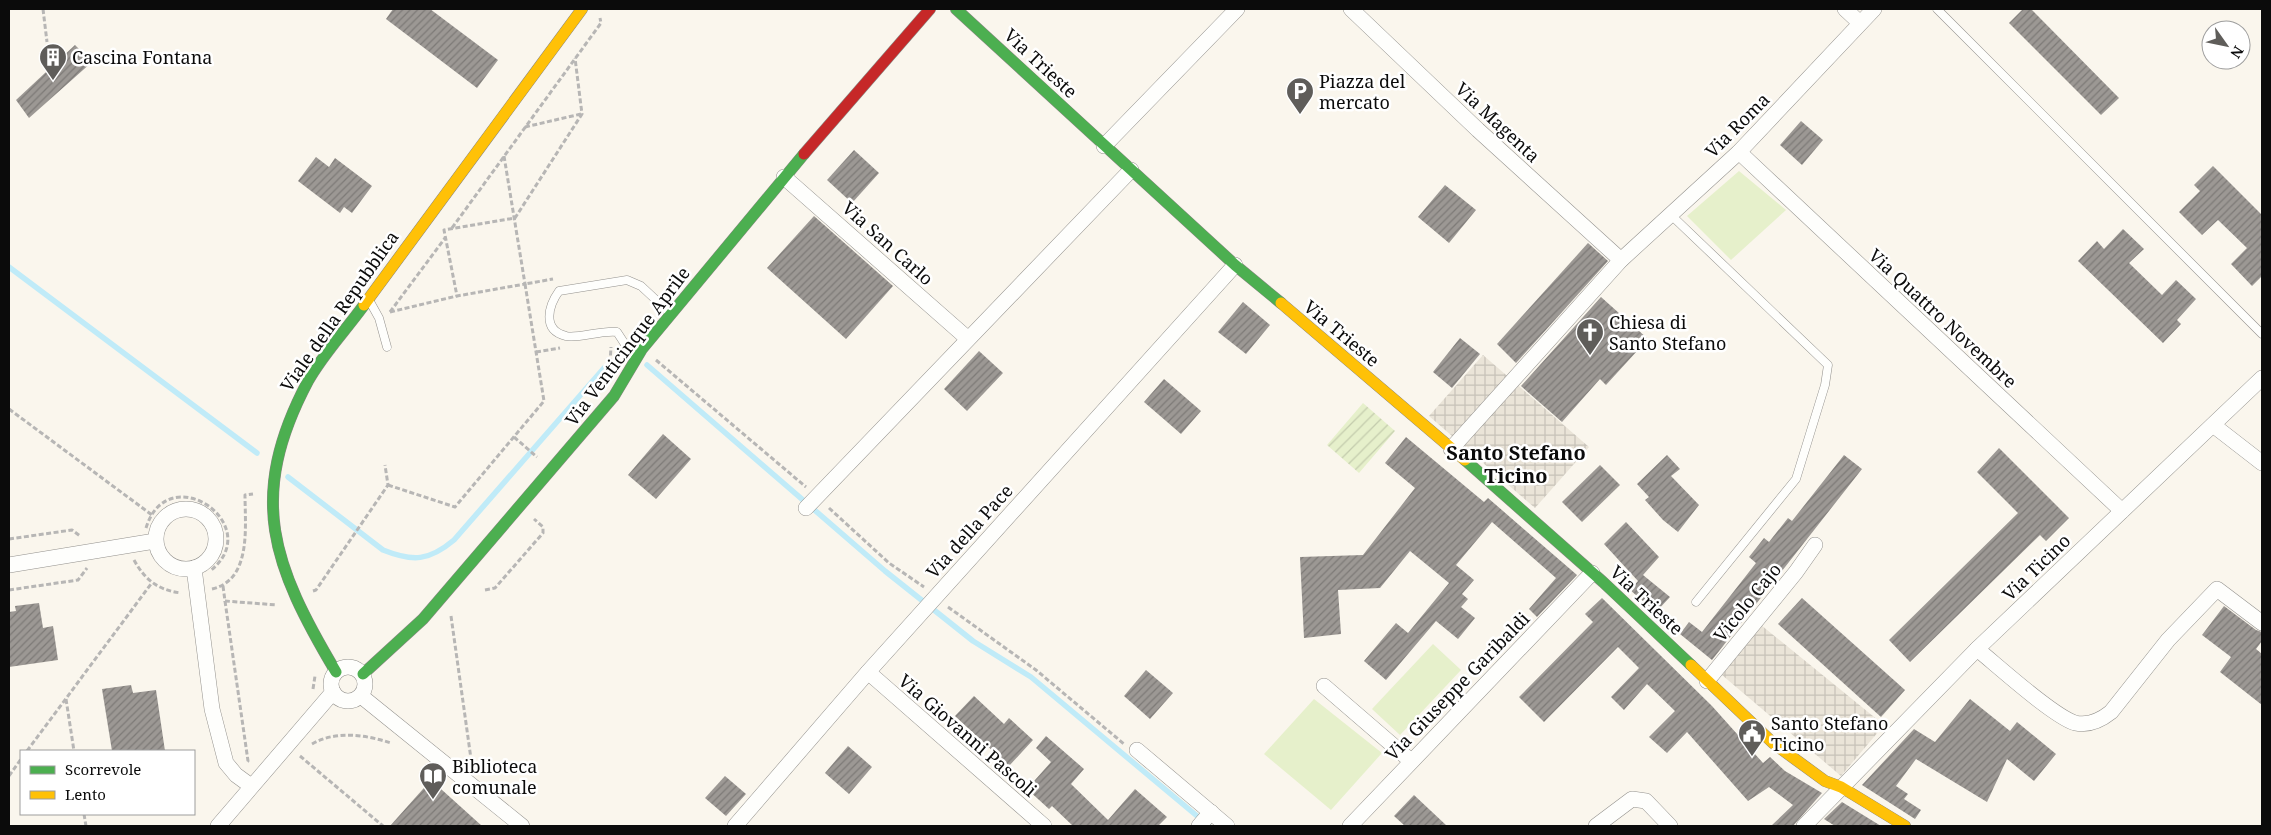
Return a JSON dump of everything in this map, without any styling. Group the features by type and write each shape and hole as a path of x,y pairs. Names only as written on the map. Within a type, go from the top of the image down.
{"street":[{"name":"Viale della Repubblica","path":"336,672 293,598 281,565 274,527 273,494 282,438 292,412 309,380 582,9"},
{"name":"Via Venticinque Aprile","path":"363,674 423,619 614,396 635,359 670,314 784,177 930,9"},
{"name":"Via Trieste","path":"956,9 1235,265 1451,449 1592,573 1773,744 1825,781 1841,788 1905,826"},
{"path":"1104,146 1236,9"},
{"name":"Via Magenta","path":"1351,9 1478,130 1621,260"},
{"path":"1845,9 1860,23"},
{"name":"Via Roma","path":"1451,449 1621,260 1739,152 1874,9"},
{"name":"Via Quattro Novembre","path":"1739,152 2122,511"},
{"path":"812,501 967,338 1131,170"},
{"name":"Via San Carlo","path":"784,177 967,338"},
{"name":"Via della Pace","path":"736,826 923,610 1235,265"},
{"name":"Via Ticino","path":"1804,826 1977,649 2262,378"},
{"path":"2213,424 2262,462"},
{"path":"177,509 198,510 207,516 213,525 215,546 211,556 204,563 194,568 186,569 168,564 162,558 155,541 160,521 177,509"},
{"path":"9,565 155,541"},
{"name":"Vicolo Cajo","path":"1707,681 1796,572 1814,545"},
{"path":"194,568 212,709 226,763 236,775 251,786"},
{"name":"Via Giuseppe Garibaldi","path":"1350,826 1411,760 1592,573"},
{"path":"1977,649 2057,713 2076,723 2089,723 2101,720 2111,712 2168,640 2217,589 2262,623"},
{"path":"347,667 358,670 363,674 366,685 357,700 346,702 336,697 331,682 336,672 347,667"},
{"name":"Via Giovanni Pascoli","path":"868,672 1044,826"},
{"path":"1324,686 1411,760"},
{"path":"218,826 251,786 292,748 333,692"},
{"path":"361,696 522,826"},
{"path":"1137,750 1206,818 1227,826"},
{"path":"1596,826 1632,799 1646,801 1670,826"}],"lane":[{"path":"1937,9 2262,334"},
{"path":"1671,215 1828,365 1825,385 1796,478 1696,602"},
{"path":"635,359 617,332 566,336 554,328 548,316 551,302 559,291 627,280 641,286 670,314"},
{"path":"368,299 378,318 387,347"}],"path":[{"path":"43,9 47,42"},
{"path":"452,228 601,23 599,14"},
{"path":"456,296 444,230 515,218 582,114 575,58"},
{"path":"525,127 582,114"},
{"path":"388,485 455,507 544,401 504,156"},
{"path":"390,312 446,237"},
{"path":"378,318 390,312 456,296 556,278 559,291"},
{"path":"608,343 611,353 610,368"},
{"path":"536,352 563,347"},
{"path":"642,349 812,501 935,598 1036,670 1128,747 1137,750"},
{"path":"9,409 152,515"},
{"path":"514,437 536,456"},
{"path":"350,542 388,485 385,465"},
{"path":"124,560 133,559 152,584 166,591 187,594 223,586 235,573 243,558 245,495 253,495 254,486"},
{"path":"485,590 496,588 543,533 543,527 527,514"},
{"path":"9,590 78,580 89,565"},
{"path":"28,750 152,584"},
{"path":"224,601 248,761 236,775"},
{"path":"453,612 450,617 472,769"},
{"path":"310,695 315,677 314,668"},
{"path":"66,699 74,750"},
{"path":"292,748 318,740 346,735 370,736 393,743"},
{"path":"292,748 383,826"},
{"path":"9,776 20,760"}],"green space":[{"path":"1739,171 1786,210 1731,260 1687,216"},
{"path":"1363,403 1395,431 1359,473 1327,445"},
{"path":"1433,644 1461,670 1400,735 1372,709"},
{"path":"1314,699 1382,753 1331,810 1264,754"}],"shaded area":[{"path":"1483,355 1589,447 1535,508 1429,416"},
{"path":"1761,625 1884,725 1841,776 1722,675"}],"building":[{"path":"393,9 430,9 498,60 477,88 386,19"},
{"path":"2023,9 2031,9 2119,98 2101,115 2009,23"},
{"name":"Cascina Fontana","path":"75,45 92,62 29,118 16,100"},
{"path":"1801,121 1823,140 1802,165 1780,145"},
{"path":"854,150 879,173 852,203 827,180"},
{"path":"316,157 329,167 335,158 372,186 352,213 344,207 340,213 298,181"},
{"path":"2213,166 2262,215 2262,276 2252,286 2231,264 2247,248 2218,220 2202,235 2179,212 2200,191 2194,185"},
{"path":"1445,185 1476,210 1449,243 1418,217"},
{"path":"814,216 893,286 846,339 767,268"},
{"path":"2123,229 2144,249 2129,263 2162,295 2176,280 2196,299 2177,320 2181,324 2163,343 2078,261 2097,241 2104,249"},
{"path":"1588,243 1608,261 1516,363 1497,344"},
{"name":"Chiesa di Santo Stefano","path":"1601,297 1648,339 1606,385 1600,379 1562,422 1521,386"},
{"path":"1243,302 1270,325 1246,354 1218,332"},
{"path":"1460,338 1480,354 1452,388 1433,372"},
{"path":"979,351 1003,373 967,411 944,389"},
{"path":"1164,379 1201,411 1181,434 1144,402"},
{"path":"663,434 691,459 656,499 628,475"},
{"path":"1406,437 1484,502 1488,498 1577,575 1537,617 1529,609 1556,578 1492,522 1456,565 1474,580 1462,594 1468,599 1461,607 1475,618 1458,639 1436,621 1386,680 1364,661 1396,623 1408,633 1449,583 1410,551 1380,588 1338,590 1341,634 1304,638 1300,557 1363,555 1415,488 1385,463"},
{"path":"1999,448 2069,518 2046,541 2040,535 1910,662 1889,640 2018,513 1977,472"},
{"path":"1667,455 1680,469 1671,476 1699,505 1678,532 1663,520 1645,500 1649,497 1637,484"},
{"path":"1844,455 1862,469 1712,660 1680,634 1689,622 1702,632 1756,563 1749,557 1764,538 1769,542 1788,518 1792,521"},
{"path":"1600,465 1620,485 1582,522 1562,502"},
{"path":"1626,522 1659,557 1643,575 1670,597 1656,612 1630,590 1638,581 1604,544"},
{"path":"1602,598 1712,706 1763,763 1770,757 1785,771 1822,793 1793,826 1771,826 1793,805 1769,787 1748,801 1687,732 1667,753 1649,737 1675,711 1647,684 1624,710 1611,697 1639,668 1618,647 1544,722 1519,697 1593,622 1585,614"},
{"path":"1802,598 1905,690 1881,717 1778,624"},
{"path":"39,603 43,628 53,626 58,660 9,667 9,612 16,611 15,606"},
{"path":"2224,606 2256,630 2262,632 2262,641 2256,649 2262,654 2262,705 2220,672 2231,657 2202,635"},
{"path":"1146,670 1173,693 1150,719 1124,696"},
{"path":"131,685 133,693 156,690 165,750 112,750 102,689"},
{"path":"974,696 1004,724 1009,718 1033,740 1009,766 955,716"},
{"path":"1970,699 2010,731 2017,722 2056,754 2034,781 2007,759 1987,802 1916,759 1896,786 1908,794 1904,799 1921,810 1915,819 1862,785 1914,729 1935,742"},
{"path":"1046,736 1084,769 1071,784 1108,820 1135,789 1167,817 1158,826 1073,826 1052,806 1049,809 1027,789 1051,762 1036,748"},
{"path":"848,746 872,767 849,794 825,773"},
{"path":"725,776 746,794 726,816 705,798"},
{"path":"431,780 482,826 390,826"},
{"path":"1414,795 1447,826 1405,826 1394,816"},
{"path":"1842,802 1881,826 1835,826 1824,819"}],"waterway":[{"path":"9,267 257,453"},
{"path":"647,365 885,571 973,641 1031,677 1209,826"},
{"path":"288,477 383,550 412,558 428,556 454,540 604,368"}],"traffic: fast":[{"path":"956,9 1235,265 1281,303"},
{"path":"363,674 423,619 614,396 642,349 804,154"},
{"path":"336,672 296,598 283,564 275,531 273,497 277,461 289,423 308,381 364,305"},
{"path":"1465,460 1603,582 1691,665"}],"traffic: slow":[{"path":"364,305 582,9"},
{"path":"1281,303 1465,460"},
{"path":"1691,665 1773,743 1825,781 1841,787 1905,826"}],"traffic: jam":[{"path":"804,154 930,9"}],"place":[{"name":"Cascina Fontana","path":"53,81"},
{"name":"Piazza del mercato","path":"1300,115"},
{"name":"Chiesa di Santo Stefano","path":"1590,356"},
{"name":"Santo Stefano Ticino","path":"1752,757"},
{"name":"Biblioteca comunale","path":"433,800"}],"district":[{"name":"Santo Stefano Ticino","path":"1516,464"}]}
